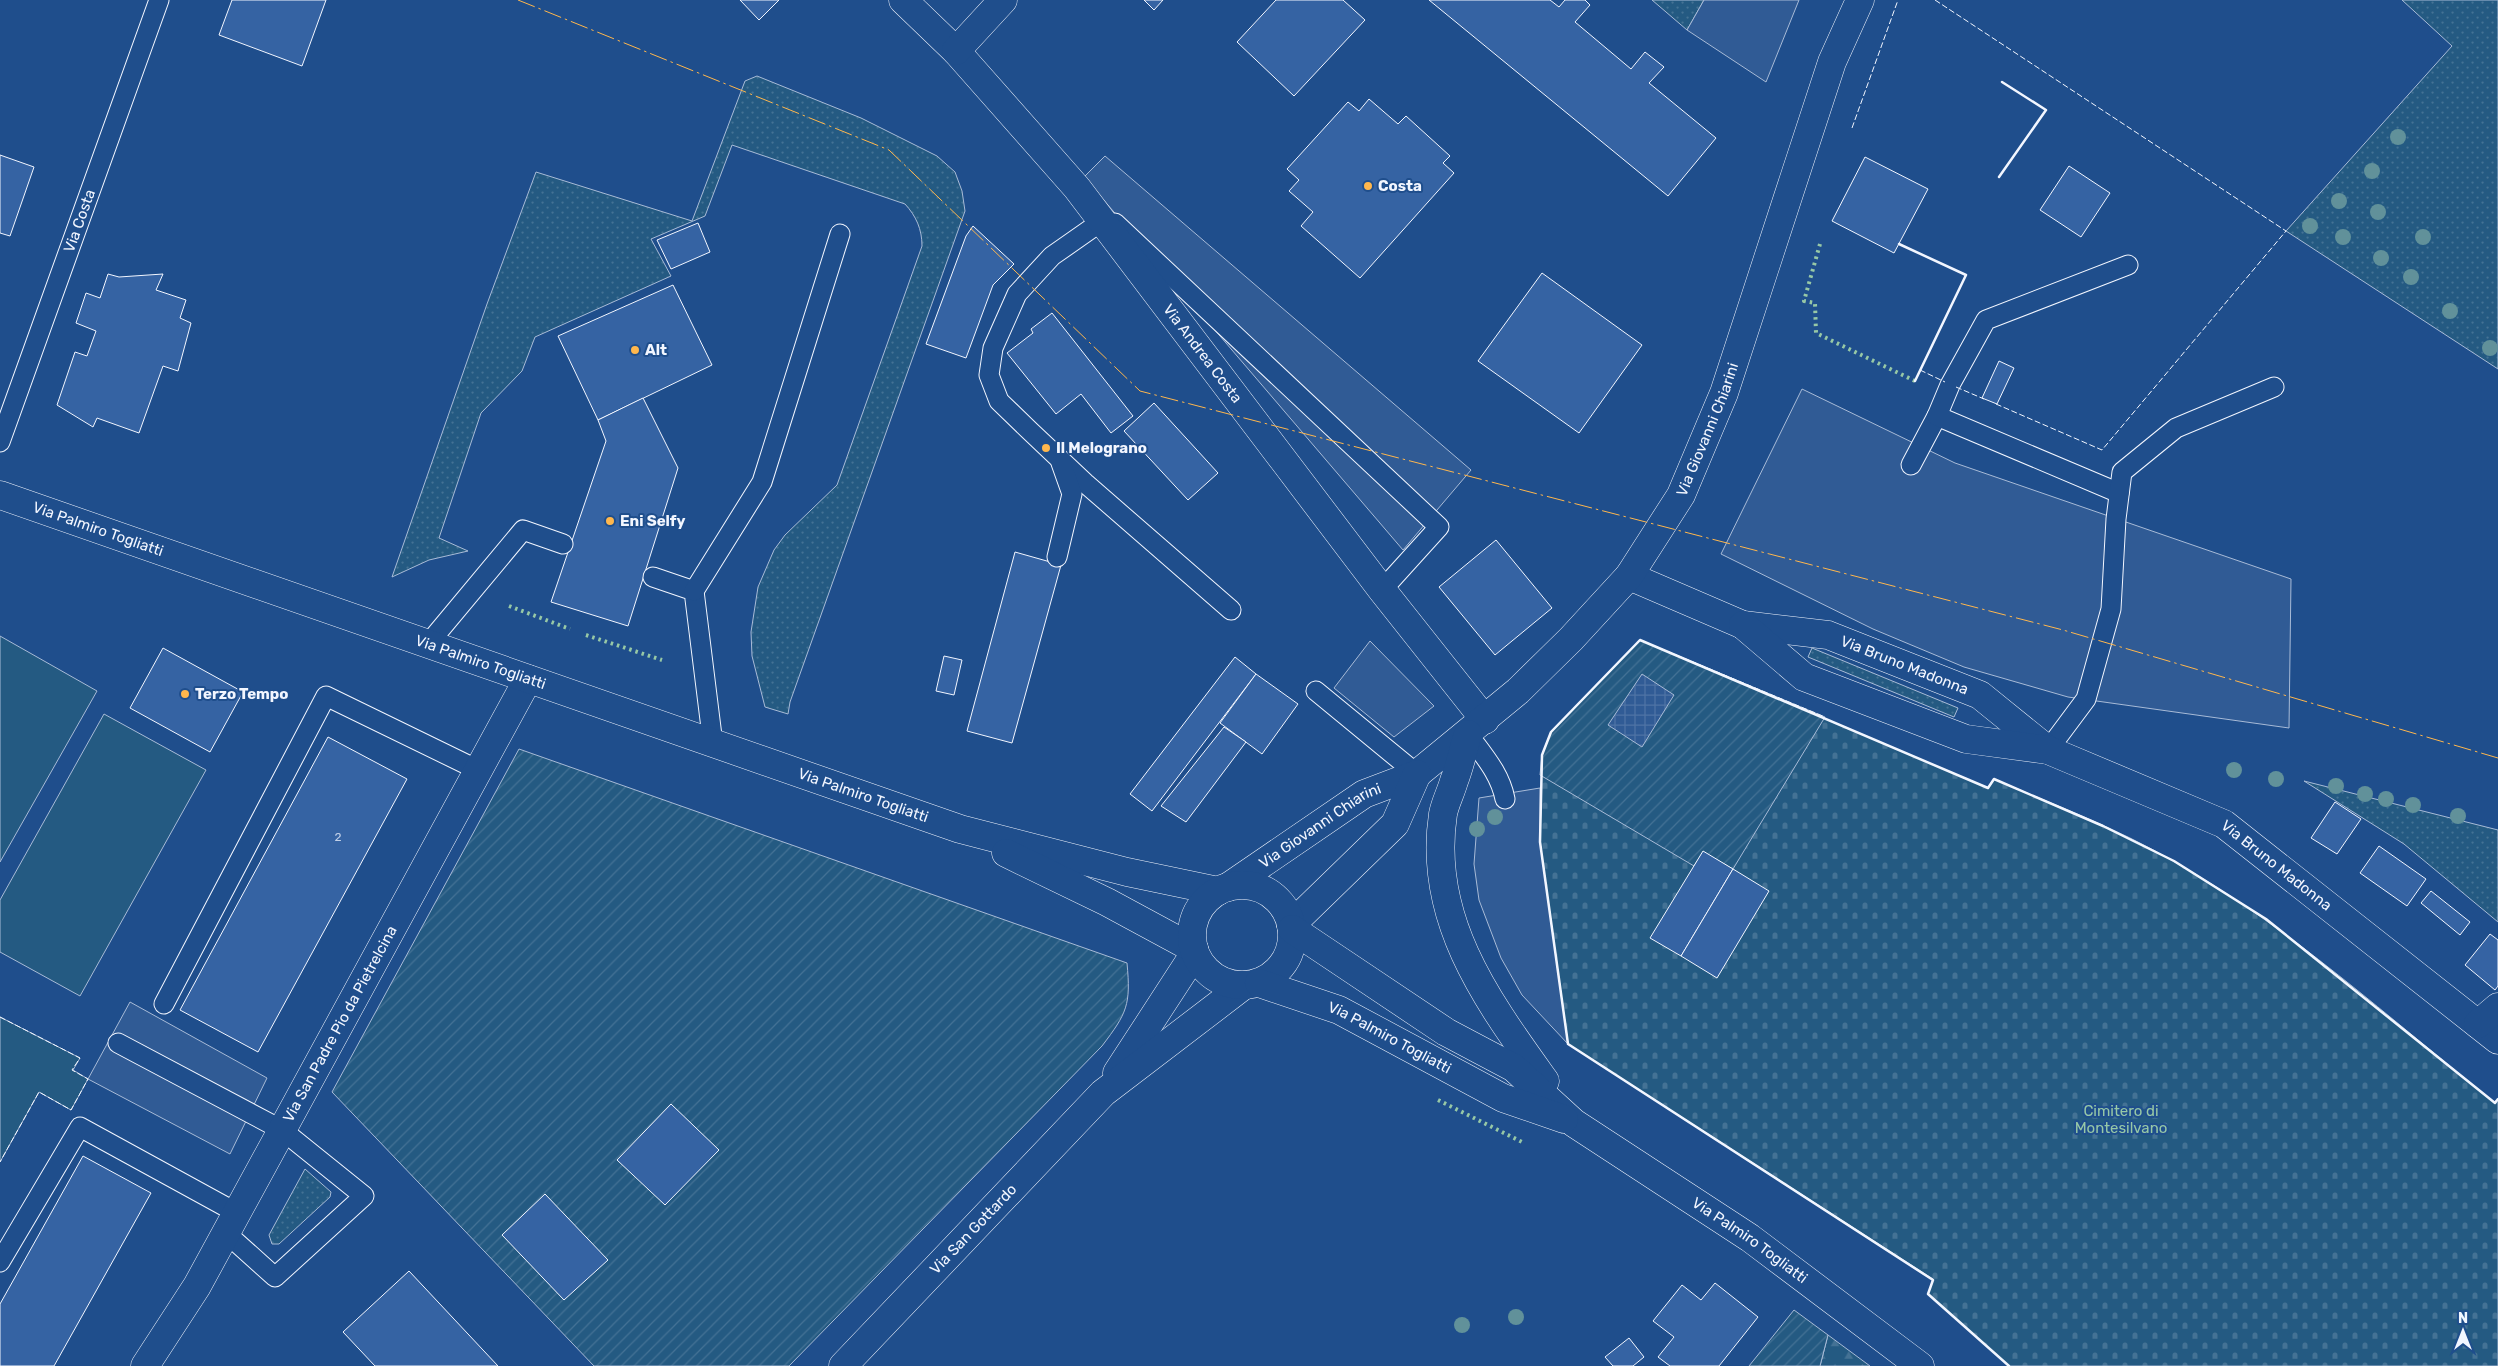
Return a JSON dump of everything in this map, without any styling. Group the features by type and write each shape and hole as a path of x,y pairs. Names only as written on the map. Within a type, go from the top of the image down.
{"main road":[{"name":"Via Andrea Costa","path":"903,0 956,51 1077,188 1382,590 1477,727"},
{"path":"956,51 1003,0"},
{"name":"Via Giovanni Chiarini","path":"1223,889 1364,794 1417,774 1477,727 1571,639 1629,576 1681,495 1724,393 1832,62 1860,0"},
{"name":"Via Palmiro Togliatti","path":"0,495 960,829 1127,872 1223,889"},
{"name":"Via Bruno Madonna","path":"1629,576 1743,625 1804,677 1966,739 2048,750 2224,824 2491,1024"},
{"name":"Via Bruno Madonna","path":"1743,625 1828,634 1980,695 2048,750"},
{"name":"Via San Padre Pio da Pietrelcina","path":"145,1366 197,1286 528,679"},
{"path":"1477,727 1444,811 1441,831 1441,858 1448,906 1460,946 1490,1001 1574,1123"},
{"name":"Via Giovanni Chiarini","path":"1292,927 1396,824 1417,774"},
{"name":"Via Palmiro Togliatti","path":"960,829 1107,902 1194,951"},
{"path":"1240,885 1263,889 1282,904 1292,927 1292,943 1288,956 1271,976 1251,984 1228,984 1214,976 1203,966 1194,951 1193,927 1196,916 1205,902 1223,889 1240,885"},
{"name":"Via Palmiro Togliatti","path":"1292,927 1446,1032 1514,1068 1574,1123 1750,1238 1920,1366"},
{"name":"Via San Gottardo","path":"1103,1093 1194,951"},
{"name":"Via Palmiro Togliatti","path":"1251,984 1339,1010 1503,1098 1574,1123"},
{"name":"Via San Gottardo","path":"843,1366 1103,1093 1251,984"}],"lane":[{"name":"Via Costa","path":"0,442 158,0"},
{"path":"1077,188 1439,527 1382,590"},
{"path":"1102,221 1052,256 1018,294 993,348 989,375 999,401 1060,460 1231,610"},
{"path":"713,744 694,591 762,482 840,234"},
{"path":"1911,466 1937,416 1950,385 1986,320 2128,265"},
{"path":"2048,750 2086,699 2111,609 2122,472 2176,428 2274,387"},
{"path":"1937,416 2119,493"},
{"path":"1057,557 1072,494 1060,460"},
{"path":"428,644 523,530 563,544"},
{"path":"653,577 694,591"},
{"path":"1316,691 1417,774"},
{"path":"164,1004 326,696 478,770"},
{"path":"1477,727 1502,784 1505,799"},
{"path":"0,1262 80,1127 232,1223 275,1277 364,1196 282,1130 118,1043"}],"green space":[{"path":"1652,0 1704,0 1687,30"},
{"path":"2402,0 2498,0 2498,369 2286,231 2452,46"},
{"path":"757,76 861,118 937,156 955,172 962,191 965,211 790,702 788,714 765,707 752,656 751,632 758,587 774,550 785,535 837,485 922,246 918,223 905,204 732,145 705,216 651,239 671,276 535,337 522,371 481,413 439,538 468,551 429,560 392,577 487,304 536,172 692,221 745,81"},
{"path":"0,636 97,691 0,862"},
{"name":"Cimitero di Montesilvano","path":"1640,640 1988,788 1994,779 2085,817 2152,849 2216,887 2299,944 2494,1102 2498,1099 2498,1366 2009,1366 1928,1294 1933,1279 1568,1044 1540,842 1542,755 1551,732"},
{"path":"1640,640 1825,717 1733,869 1703,852 1694,866 1540,775 1542,755 1551,732"},
{"path":"1812,648 1958,708 1954,717 1808,657"},
{"path":"104,714 206,770 80,996 0,952 0,900"},
{"path":"519,749 1127,963 1128,989 1125,1008 1117,1025 1102,1046 789,1366 594,1366 332,1092"},
{"path":"2304,781 2498,830 2498,922 2404,844"},
{"path":"0,1017 80,1058 73,1070 88,1079 71,1110 39,1092 0,1162"},
{"path":"305,1169 331,1192 330,1197 279,1244 272,1244 269,1235"},
{"path":"1794,1310 1828,1335 1820,1366 1749,1366"},
{"path":"1828,1335 1870,1366 1820,1366"}],"shaded area":[{"path":"1704,0 1799,0 1766,82 1687,30"},
{"path":"1105,156 1471,470 1403,550 1084,177"},
{"path":"1802,389 1955,463 2291,579 2289,728 2068,697 1964,667 1873,629 1721,554"},
{"path":"1370,641 1434,706 1394,737 1334,688"},
{"path":"1642,674 1674,695 1642,747 1608,725"},
{"path":"1540,788 1540,842 1568,1044 1522,995 1501,958 1479,900 1474,864 1479,798"},
{"path":"130,1002 267,1078 230,1154 88,1079"}],"building":[{"path":"232,0 326,0 302,66 219,35"},
{"path":"740,0 779,0 759,20"},
{"path":"1144,0 1163,0 1154,10"},
{"path":"1276,0 1343,0 1365,20 1294,96 1237,42"},
{"path":"1429,0 1550,0 1559,7 1565,0 1585,0 1590,5 1575,22 1631,69 1645,52 1664,67 1649,83 1716,138 1668,196"},
{"name":"Costa","path":"1369,99 1398,124 1406,116 1450,156 1443,163 1454,173 1360,278 1301,226 1313,212 1289,191 1299,180 1287,169 1348,102 1359,111"},
{"path":"0,155 34,167 10,236 0,233"},
{"path":"1865,157 1928,189 1894,253 1832,221"},
{"path":"2069,166 2110,193 2081,237 2040,210"},
{"path":"698,223 710,252 671,269 657,240"},
{"path":"973,226 1014,264 993,285 966,358 926,344 966,236"},
{"path":"1542,273 1642,345 1579,433 1478,361"},
{"path":"108,274 119,277 163,274 156,290 186,300 180,318 191,323 178,371 163,366 139,433 97,418 93,427 57,405 75,352 87,356 96,331 76,323 86,293 100,298"},
{"name":"Alt","path":"673,285 712,365 598,420 558,336"},
{"path":"1052,313 1133,416 1111,433 1081,394 1056,414 1007,353 1033,333 1031,329"},
{"path":"1999,361 2014,368 1997,404 1982,398"},
{"path":"643,398 678,468 628,626 551,602 606,441 598,420"},
{"path":"1154,403 1218,473 1188,500 1124,431"},
{"path":"1496,540 1552,608 1495,655 1439,587"},
{"path":"1015,552 1061,565 1012,743 967,731"},
{"path":"163,648 243,692 210,752 130,708"},
{"path":"944,656 962,660 954,695 936,691"},
{"path":"1235,657 1256,674 1152,811 1130,794"},
{"path":"1256,674 1298,704 1262,754 1220,723"},
{"path":"1224,727 1246,742 1186,822 1161,806"},
{"path":"328,737 407,779 258,1052 180,1010"},
{"path":"2335,802 2361,819 2337,854 2311,838"},
{"path":"2379,846 2426,879 2407,906 2360,873"},
{"path":"1703,851 1733,869 1681,956 1650,938"},
{"path":"1733,869 1769,891 1717,978 1681,956"},
{"path":"2431,891 2470,922 2460,935 2421,903"},
{"path":"2490,934 2498,940 2498,986 2495,990 2465,965"},
{"path":"671,1104 719,1150 665,1205 617,1160"},
{"path":"83,1156 151,1193 54,1366 0,1366 0,1304"},
{"path":"545,1194 608,1260 564,1300 502,1235"},
{"path":"409,1271 498,1366 375,1366 343,1332"},
{"path":"1715,1283 1758,1317 1719,1366 1670,1366 1658,1357 1674,1337 1653,1321 1682,1285 1701,1300"},
{"path":"1629,1338 1644,1357 1633,1366 1613,1366 1605,1357"}],"hedge":[{"path":"1820,244 1804,301 1815,303 1816,333 1915,381"},
{"path":"509,606 570,629"},
{"path":"586,635 662,660"},
{"path":"1438,1100 1524,1143"}],"fence":[{"path":"1852,128 1898,0"},
{"path":"1935,0 2286,231 2102,450 1996,404"},
{"path":"1920,370 1945,382"},
{"path":"1956,387 1984,399"},
{"path":"1591,1059 1568,1044 1540,842 1542,755 1551,732 1640,640 1825,717"},
{"path":"0,1017 80,1058 72,1070 88,1079 71,1110 39,1092 0,1162"}],"wall":[{"path":"1999,177 2046,110 2002,82"},
{"path":"1899,244 1966,275 1915,381"},
{"path":"2009,1366 1928,1294 1933,1280 1568,1044 1540,842 1542,755 1551,732 1640,640 1988,788 1994,779 2103,826 2174,861 2266,919 2495,1103 2498,1099"}],"power":[{"path":"518,0 889,150 1140,391 2063,630 2498,758"}],"place":[{"name":"Costa","path":"1368,186"},
{"name":"Alt","path":"635,350"},
{"name":"Il Melograno","path":"1046,448"},
{"name":"Eni Selfy","path":"610,521"},
{"name":"Terzo Tempo","path":"185,694"}]}
